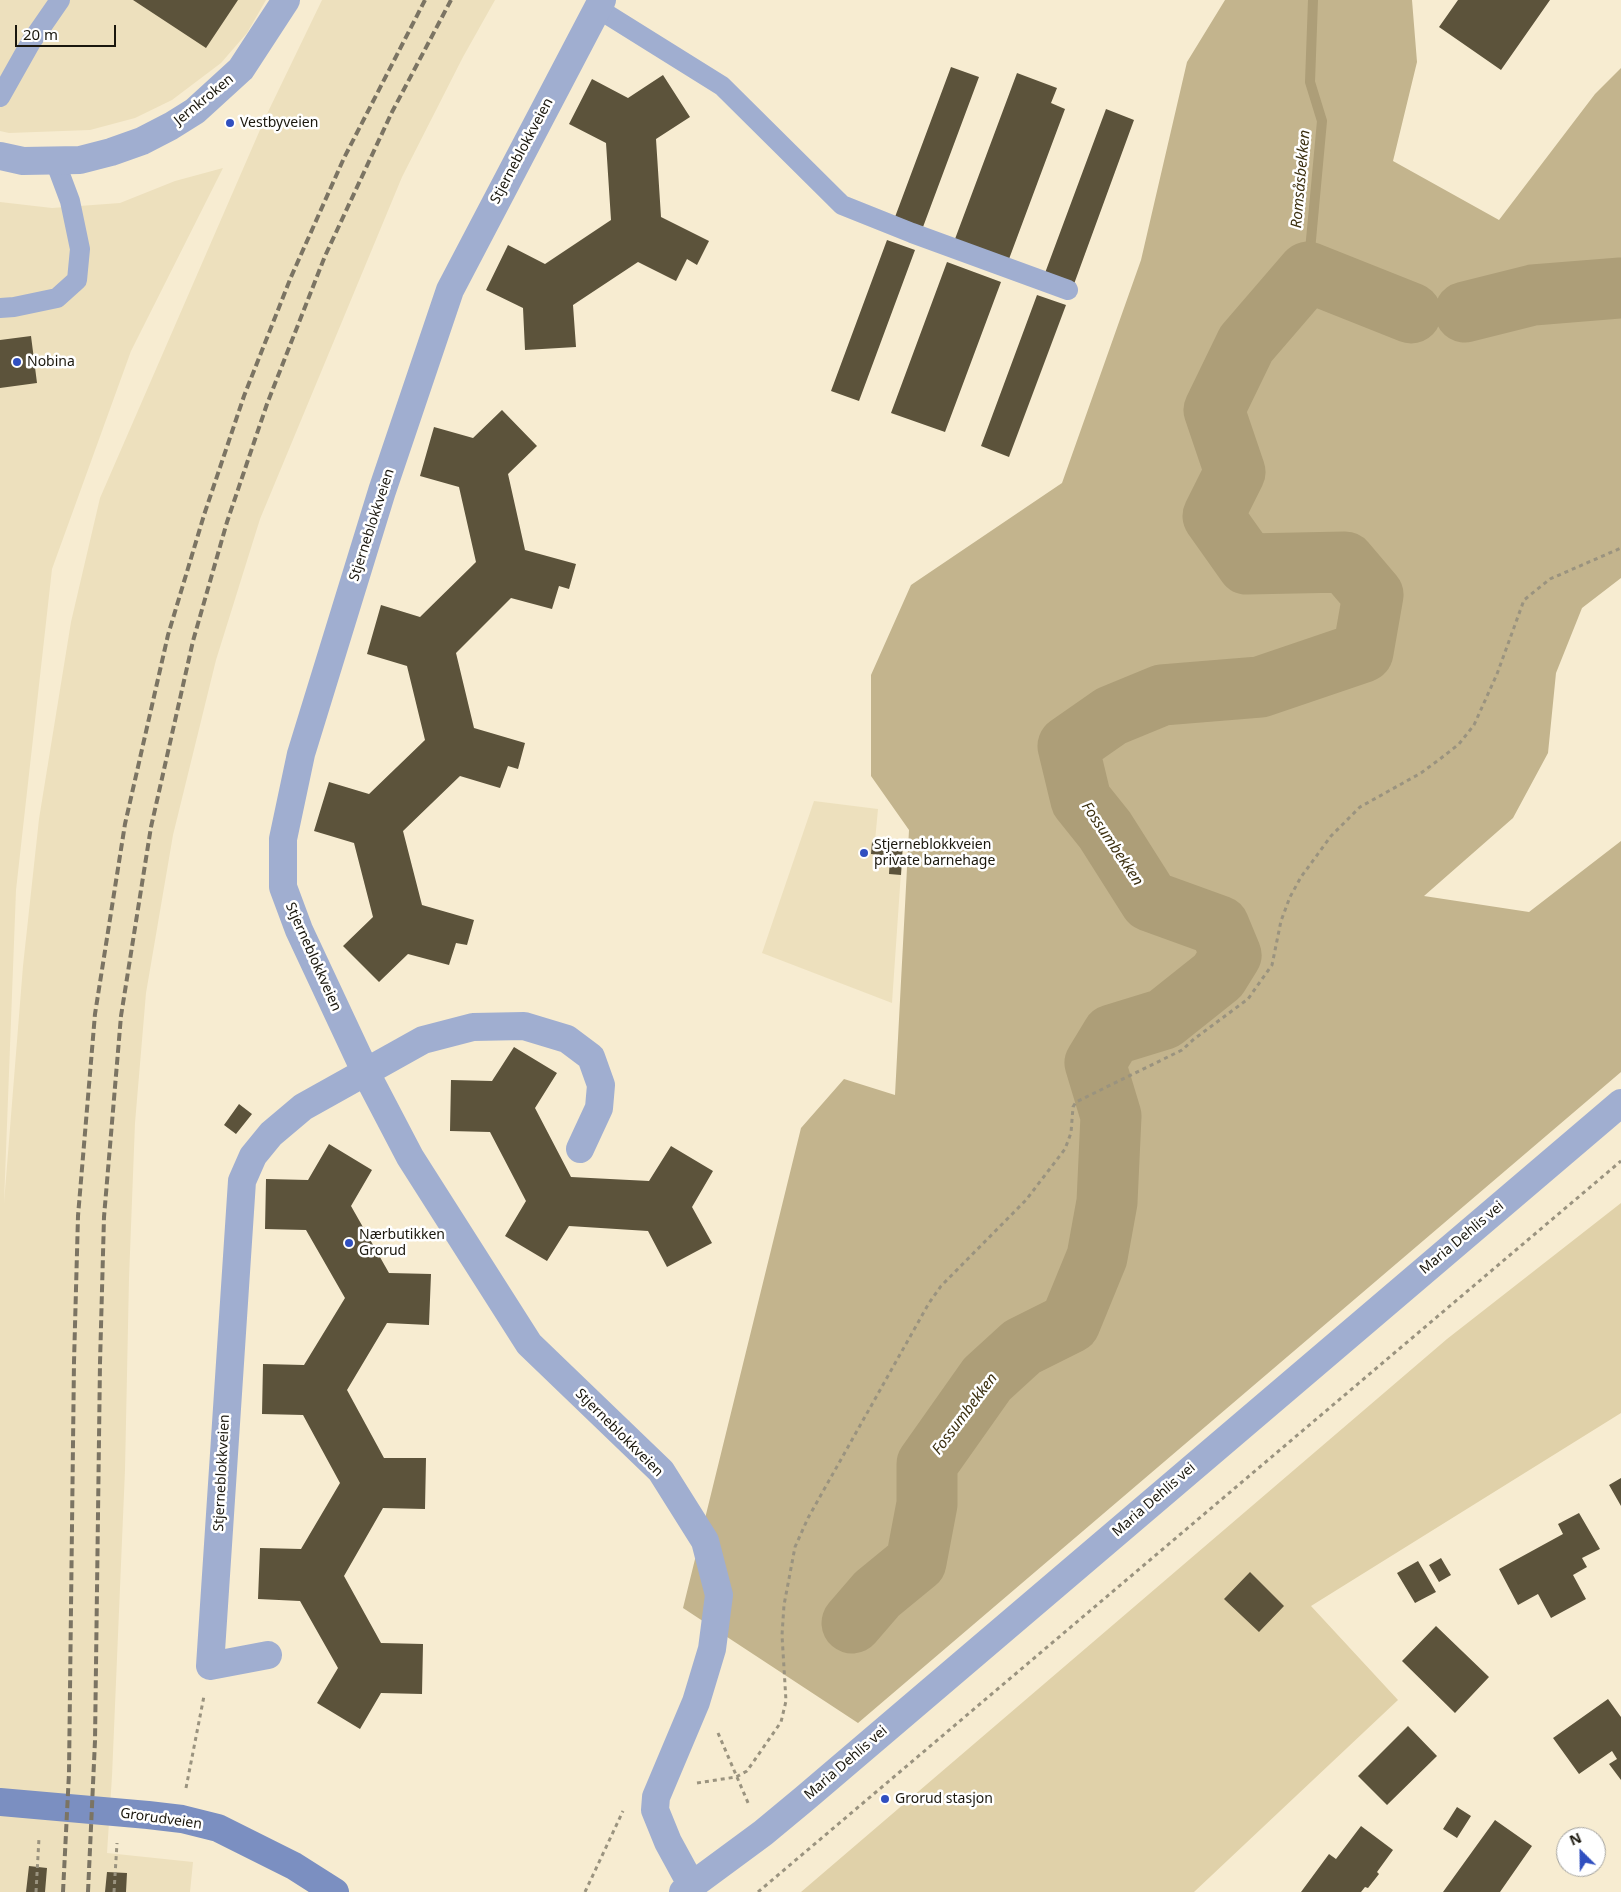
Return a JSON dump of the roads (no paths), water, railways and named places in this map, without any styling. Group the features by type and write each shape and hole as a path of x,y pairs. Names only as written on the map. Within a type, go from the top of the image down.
{"main road":[{"name":"Grorudveien","path":"0,1802 148,1815 218,1828 294,1866 335,1892"}],"street":[{"name":"Jernkroken","path":"0,156 23,161 80,160 142,141 195,111 241,69 286,0"},
{"name":"Stjerneblokkveien","path":"600,4 450,290 382,491 300,754 283,839 283,887 298,930 365,1071 410,1157 529,1344 661,1471 705,1541 719,1595 712,1649 696,1702 661,1782 656,1797 655,1810 659,1824 687,1889"},
{"path":"365,1071 423,1040 472,1027 524,1026 567,1039 590,1057 601,1085 599,1108 580,1149"},
{"name":"Stjerneblokkveien","path":"268,1655 210,1666 242,1181 253,1156 271,1134 302,1107 365,1071"},
{"name":"Maria Dehlis vei","path":"687,1889 763,1833 1621,1104"}],"lane":[{"path":"0,97 31,42 60,0"},
{"path":"600,4 722,86 842,205 912,234 1068,290"},
{"path":"0,308 58,298 77,280 80,249 70,201 55,161"}],"waterway":[{"name":"Romsåsbekken","path":"1308,272 1322,121 1310,82 1313,0"},
{"name":"Fossumbekken","path":"852,1623 877,1594 916,1562 927,1504 927,1464 987,1379 1022,1347 1070,1323 1097,1257 1107,1202 1111,1116 1095,1063 1112,1035 1164,1019 1218,976 1231,955 1219,926 1150,901 1105,830 1081,800 1068,746 1111,716 1162,695 1260,687 1363,652 1373,595 1345,562 1247,564 1213,516 1235,472 1214,410 1246,344 1308,272 1411,313"},
{"name":"Fossumbekken","path":"1465,312 1533,295 1621,288"}],"railway":[{"path":"63,1892 69,1773 74,1362 78,1216 95,1014 125,824 168,635 204,515 244,396 291,277 344,158 425,0"},
{"path":"88,1892 95,1741 104,1217 121,1016 151,827 193,641 227,522 267,404 325,256 392,112 451,0"}],"place":[{"name":"Vestbyveien","path":"230,123"},
{"name":"Nobina","path":"17,362"},
{"name":"Stjerneblokkveien private barnehage","path":"864,853"},
{"name":"Nærbutikken Grorud","path":"349,1243"},
{"name":"Grorud stasjon","path":"885,1799"}]}
